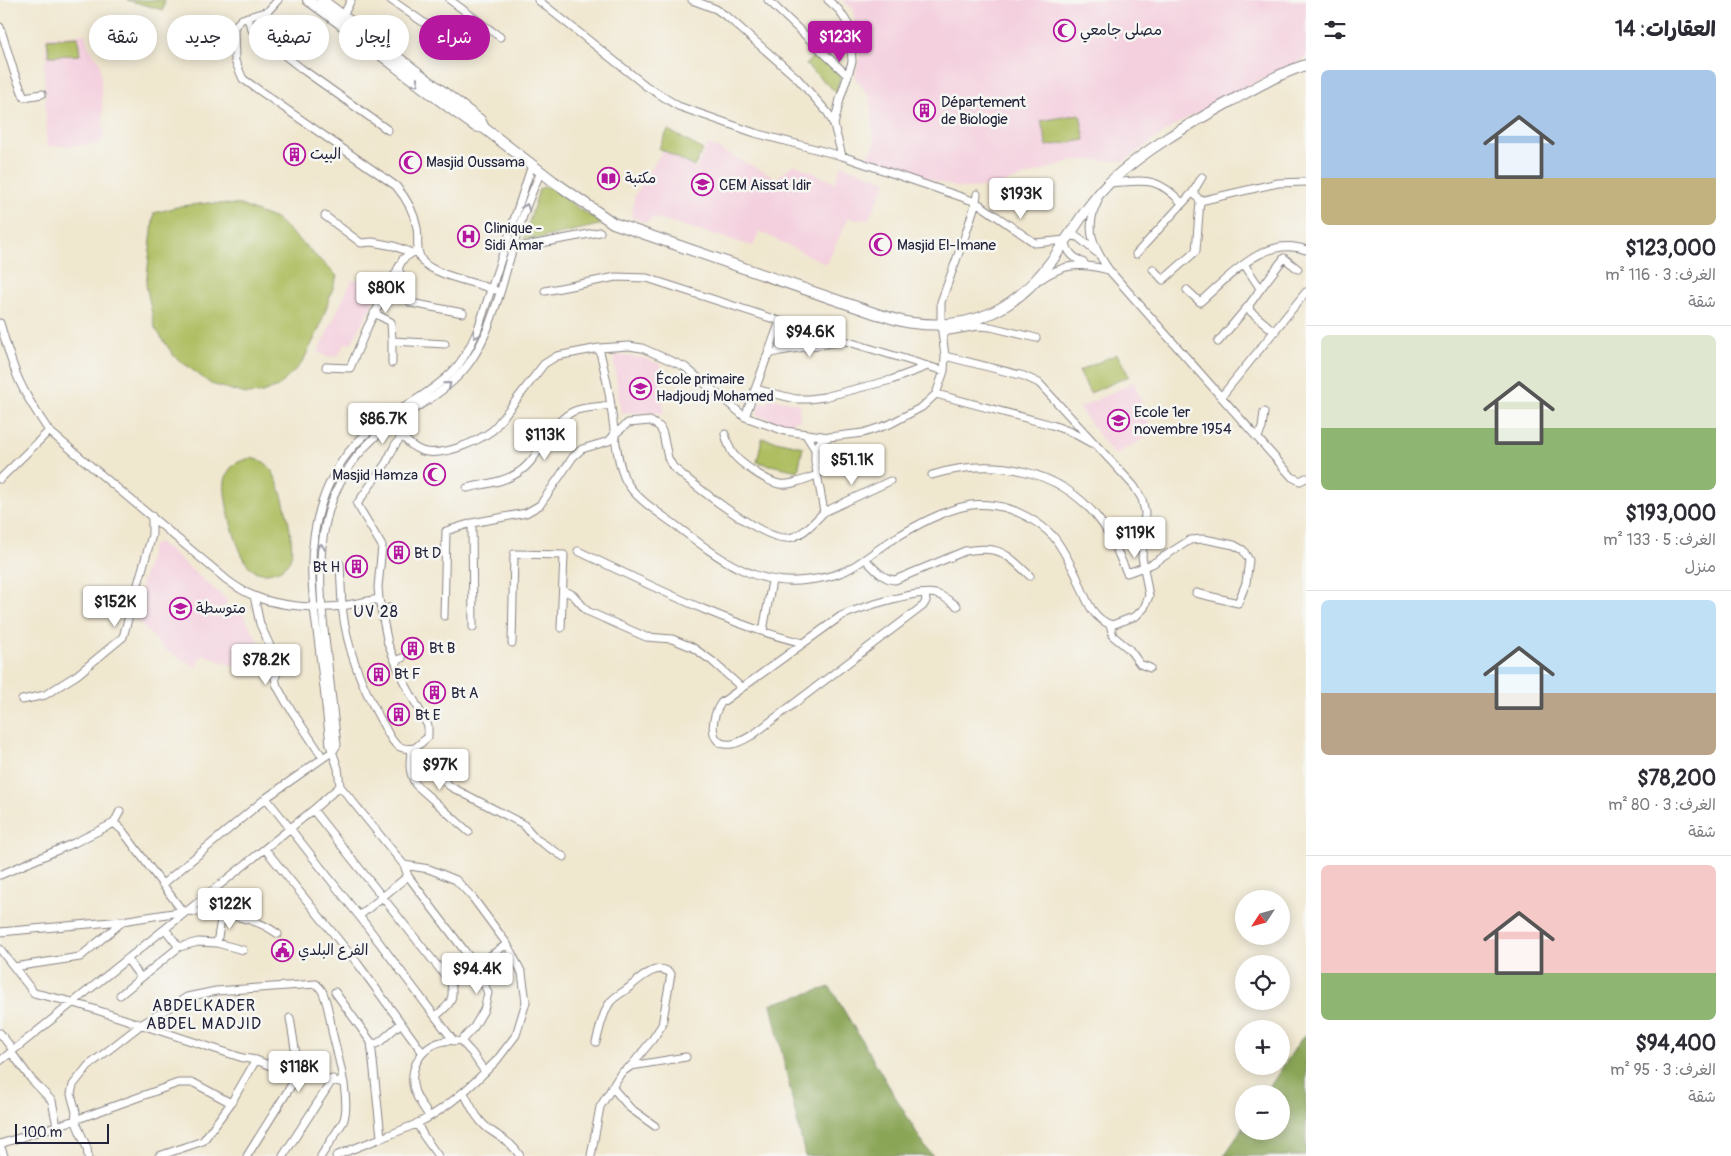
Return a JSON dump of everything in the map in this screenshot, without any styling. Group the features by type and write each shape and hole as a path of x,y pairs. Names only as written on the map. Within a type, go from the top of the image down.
{"street":[{"path":"278,0 268,10 242,19 234,27 235,61 243,79 396,186 412,210 418,235 415,252 403,259 374,313 350,368 326,368"},
{"path":"308,0 339,18"},
{"path":"322,0 339,17"},
{"path":"343,15 351,0"},
{"path":"391,0 419,19"},
{"path":"450,0 500,37"},
{"path":"538,0 646,86 678,106 755,133 842,156 976,202 1035,244 1066,240 1072,236 1078,237 1096,252 1109,270 1292,477 1300,481 1306,480"},
{"path":"552,0 554,11"},
{"path":"692,0 716,9 730,19 797,78 828,113 834,125 842,156"},
{"path":"768,0 848,76"},
{"path":"828,0 839,10 848,24 852,44 852,62 834,125"},
{"path":"247,18 252,30 302,69 388,130"},
{"path":"0,27 24,97 42,94"},
{"path":"397,60 480,120 484,128 537,169 613,223 877,314 911,323 942,328 991,327 1036,338"},
{"path":"1034,283 1082,216 1107,186 1148,152 1175,133 1256,87 1306,65"},
{"path":"318,608 320,559 325,522 331,501 340,482 353,461 374,438 433,398 465,369 486,335 533,188 537,169"},
{"path":"163,884 266,798 333,752 336,745 312,570 313,544 324,494 335,472 353,447 375,427 431,390 451,373 459,363 478,329 496,274 537,169"},
{"path":"1136,254 1193,192 1202,177"},
{"path":"1107,186 1149,180 1170,190 1182,203"},
{"path":"1200,200 1278,183 1306,182"},
{"path":"1096,252 1091,235 1091,218 1107,186"},
{"path":"1153,269 1163,280 1196,251 1200,200 1193,192"},
{"path":"814,449 821,441 829,438 863,433 890,424 922,407 936,394 944,371 946,356 941,302 976,202 977,194"},
{"path":"325,216 361,243 372,242 415,252 422,261 434,270 500,292"},
{"path":"514,248 600,232"},
{"path":"1066,240 1066,246 1071,254 1076,259 1091,266"},
{"path":"1187,290 1200,302 1250,259 1267,251 1290,245 1306,250"},
{"path":"1218,342 1249,305 1284,258 1298,268"},
{"path":"942,328 985,316 1013,302 1034,283 1048,274 1068,266 1080,264 1109,270"},
{"path":"1244,264 1258,284 1259,291"},
{"path":"398,268 411,303 463,313"},
{"path":"545,292 616,277 647,278 944,371"},
{"path":"1222,398 1306,292"},
{"path":"1249,305 1250,311 1275,332"},
{"path":"374,313 391,322 392,363"},
{"path":"745,417 780,321"},
{"path":"0,323 1,333 22,388 50,430 65,445 227,580 254,596 318,608 342,606 379,599"},
{"path":"766,359 772,353 780,351 846,340"},
{"path":"392,341 445,344"},
{"path":"389,418 402,436 422,451 441,451 471,443 493,430 544,364 557,356 600,348 629,346 662,355 685,367 745,417 785,431 829,438"},
{"path":"600,348 615,434 626,481 652,508 728,563 743,571 772,581 792,583 821,578 844,571 911,529 944,513 972,504 999,506 1023,515 1038,524 1053,537 1076,574 1090,608 1098,618 1110,624 1124,622 1136,616 1144,608 1149,596 1142,557 1145,512 1142,499 1134,486 1039,382 1024,376 946,356"},
{"path":"755,390 796,399 816,398 891,380 928,366"},
{"path":"936,394 1052,425 1071,432 1098,446"},
{"path":"467,488 505,479 519,473 528,465 565,417 576,410 611,405"},
{"path":"1258,437 1262,428 1264,412"},
{"path":"444,616 446,531 472,523 534,510 540,505 573,457 582,449 609,441 628,423 650,421 655,423 660,427 663,434 668,458 673,467 728,508 767,534 778,538 795,536 806,530 824,512 890,481"},
{"path":"0,479 50,430"},
{"path":"725,434 728,446 734,455 742,463 772,482 789,484 817,475"},
{"path":"806,435 814,449 824,512"},
{"path":"340,564 342,606 354,665 367,684 373,707 389,728 395,744 401,748 413,748 428,737 428,726 421,706 399,660 388,644 379,599 384,557 382,546 357,504 386,463 402,436"},
{"path":"932,475 962,468 986,466 1005,467 1047,478 1067,490 1100,520 1127,573 1144,568 1190,540 1196,539 1234,545 1243,550 1249,560 1246,583 1238,603 1196,594"},
{"path":"22,700 45,695 69,680 123,637 152,535 152,516"},
{"path":"472,523 473,628"},
{"path":"865,559 884,577 889,580 895,580 966,551 990,550 1004,552 1030,576"},
{"path":"578,551 667,593 763,631 803,643"},
{"path":"512,643 514,554 564,555 561,628"},
{"path":"763,631 772,581"},
{"path":"563,590 573,596 587,611 637,633 653,638 672,639 692,647 712,660 742,688"},
{"path":"925,594 926,598 923,606 754,734 733,744 721,743 716,738 713,729 716,710 721,703 841,616 851,611 911,595 925,594 935,594 956,606"},
{"path":"254,596 260,624 276,660 278,672 275,678 277,686 324,758"},
{"path":"382,609 390,608"},
{"path":"1110,624 1113,636 1129,649 1140,664 1150,668"},
{"path":"413,748 409,768 410,775 416,785 469,832"},
{"path":"413,748 421,762 451,787 524,824 536,839 564,857"},
{"path":"333,752 340,786 404,865 408,876 476,966 488,993 484,1010 461,1042"},
{"path":"0,1060 290,829 340,786"},
{"path":"266,798 453,1040"},
{"path":"313,810 451,983 452,999 448,1006 436,1016"},
{"path":"0,875 74,843 114,823 120,811"},
{"path":"114,823 122,830 163,884 187,911"},
{"path":"265,849 335,934 423,1053"},
{"path":"336,1156 417,1123 464,1093 497,1060 516,1036 526,1002 522,973 507,944 473,898 456,880 429,869 404,865"},
{"path":"359,916 408,876"},
{"path":"0,932 122,921 187,911 247,918 270,928 278,934"},
{"path":"217,942 222,914"},
{"path":"14,967 80,958 122,921"},
{"path":"165,929 179,947"},
{"path":"120,995 179,947 198,942 217,942 243,950"},
{"path":"476,966 507,944"},
{"path":"0,949 34,993 72,1002 243,1058 344,1083"},
{"path":"127,959 141,978"},
{"path":"591,1156 600,1107 621,1073 630,1066 662,1025 671,974 668,971 653,970 610,1002 604,1012 596,1042"},
{"path":"88,1156 75,1120 76,1112 71,1094 73,1085 88,1066 142,1024 187,997 216,991 316,984 323,990 344,1083 346,1117 321,1156"},
{"path":"335,992 371,1042 381,1137"},
{"path":"247,1156 299,1073 290,1018"},
{"path":"371,1042 376,1044 381,1041 402,1023"},
{"path":"0,1033 31,1079 52,1101 57,1126"},
{"path":"429,1116 414,1090 412,1073 417,1061 433,1044 453,1040 461,1042 472,1053 485,1072"},
{"path":"630,1066 686,1057"},
{"path":"159,1156 203,1141 231,1103 256,1060"},
{"path":"283,1156 333,1080"},
{"path":"4,1156 0,1144 75,1120 178,1083 194,1083 231,1103"},
{"path":"612,1087 630,1108 655,1126"},
{"path":"464,1093 485,1126 515,1148 520,1156"},
{"path":"417,1123 438,1156"}],"shaded area":[{"path":"842,0 1306,0 1306,58 1219,100 1172,127 1124,161 1074,160 992,187 959,188 866,160 875,145 870,97 855,78 860,52 857,47 853,9"},
{"path":"85,34 89,47 89,60 98,60 100,62 104,135 100,144 47,147 44,65 47,60 46,37"},
{"path":"708,144 777,178 794,164 835,183 841,165 887,181 868,220 856,220 849,217 826,264 759,231 753,246 660,219 652,218 647,223 631,217 635,195 663,150 696,169"},
{"path":"365,278 381,287 351,344 345,343 338,356 327,357 318,352 352,280 362,281"},
{"name":"École primaire Hadjoudj Mohamed","path":"616,355 642,358 660,364 664,413 621,413 614,363"},
{"name":"Ecole 1er novembre 1954","path":"1134,382 1153,434 1114,455 1079,408"},
{"path":"769,397 799,404 800,420 795,420 792,426 770,421 769,418 757,415 760,401 767,404"},
{"name":"متوسطة","path":"159,542 227,600 220,618 242,612 270,663 254,675 203,654 196,667 163,648 133,616 152,547"}],"green space":[{"path":"127,0 165,0 163,10"},
{"path":"78,37 80,55 49,56 47,39"},
{"path":"817,52 841,75 836,92 806,65"},
{"path":"1080,114 1085,140 1047,146 1041,121"},
{"path":"668,130 703,150 694,167 659,148"},
{"path":"550,187 576,207 603,224 523,242 539,189"},
{"path":"208,203 240,205 278,220 337,276 319,329 302,363 278,387 262,393 246,394 211,384 174,356 155,328 146,285 154,213 181,206"},
{"path":"1117,354 1129,376 1090,393 1079,371"},
{"path":"762,438 803,447 798,471 757,462"},
{"path":"251,458 259,460 270,468 283,498 289,524 292,548 290,558 281,569 269,573 253,570 242,555 226,501 225,482 228,472 235,464"},
{"path":"830,987 924,1145 933,1156 805,1156 771,1004"},
{"path":"1306,1035 1306,1156 1224,1156 1235,1140 1290,1140 1290,1085 1271,1085 1277,1075 1290,1075 1290,1056 1301,1039"}],"place":[{"name":"مصلى جامعي","path":"1064,30"},
{"name":"Département de Biologie","path":"925,111"},
{"name":"البيت","path":"294,154"},
{"name":"Masjid Oussama","path":"410,162"},
{"name":"مكتبة","path":"609,178"},
{"name":"CEM Aissat Idir","path":"703,185"},
{"name":"Clinique - Sidi Amar","path":"468,237"},
{"name":"Masjid El-Imane","path":"881,245"},
{"name":"École primaire Hadjoudj Mohamed","path":"640,388"},
{"name":"Ecole 1er novembre 1954","path":"1118,421"},
{"name":"Masjid Hamza","path":"434,475"},
{"name":"Bt D","path":"398,553"},
{"name":"Bt H","path":"356,567"},
{"name":"متوسطة","path":"180,608"},
{"name":"Bt B","path":"413,648"},
{"name":"Bt F","path":"378,674"},
{"name":"Bt A","path":"435,693"},
{"name":"Bt E","path":"399,715"},
{"name":"الفرع البلدي","path":"282,950"}],"district":[{"name":"UV 28","path":"376,612"},
{"name":"ABDELKADER ABDEL MADJID","path":"204,1015"}]}
